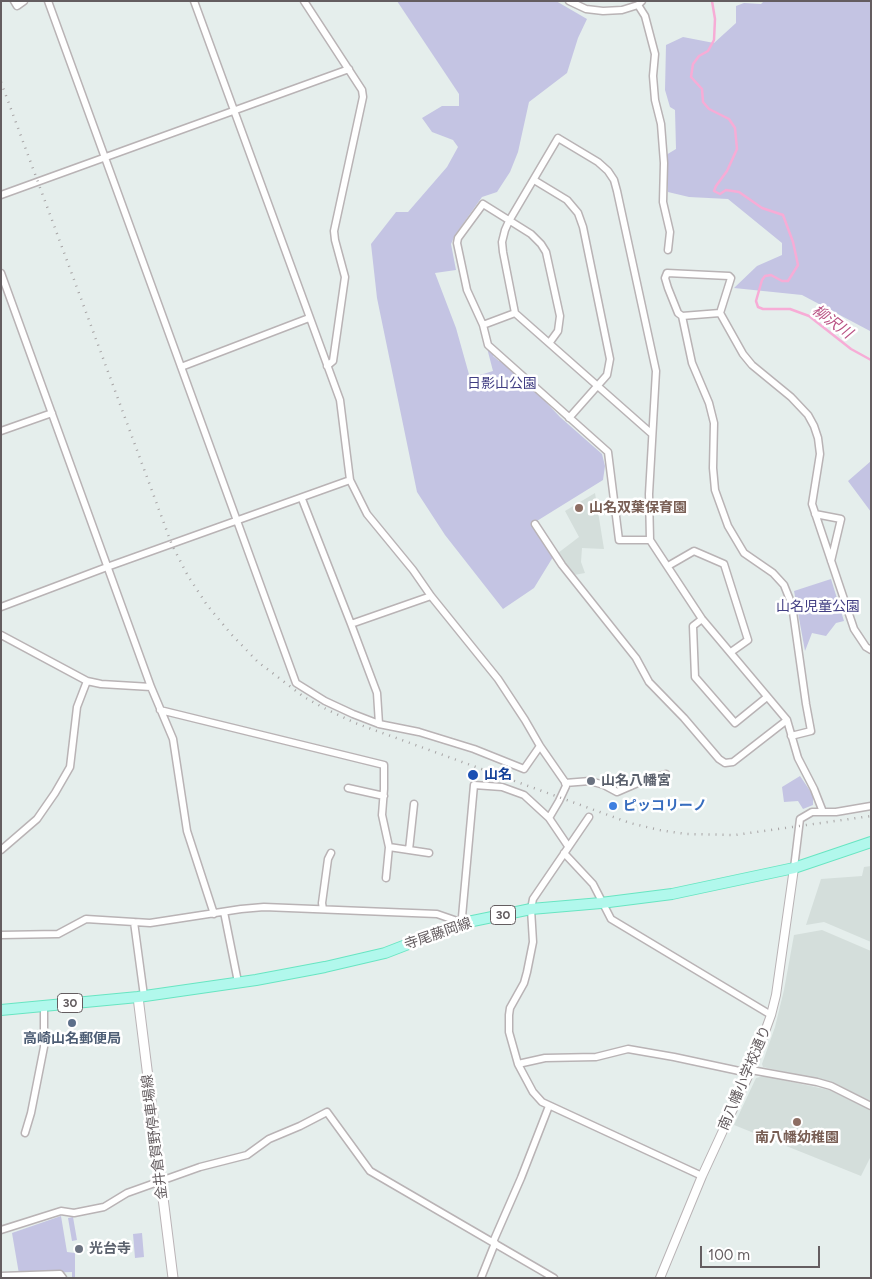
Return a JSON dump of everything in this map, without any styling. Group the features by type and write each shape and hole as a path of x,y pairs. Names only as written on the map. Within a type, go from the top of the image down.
{"main road":[{"name":"寺尾藤岡線","path":"1,1010 141,996 256,980 384,953 463,923 531,909 672,894 794,868 871,842"},
{"name":"金井倉賀野停車場線","path":"141,996 160,1182 173,1278"}],"street":[{"path":"14,1 17,6 24,1"},
{"path":"48,1 296,683 325,700 378,724 419,732 474,749 524,769 540,746"},
{"path":"194,1 340,400 350,480 367,514 498,679 565,783 560,801 549,818"},
{"path":"304,1 362,90 363,98 334,231 345,277 332,361 327,366"},
{"path":"569,1 586,9 603,11 622,10 640,3 655,54 653,76 664,163 663,202 670,232 668,250"},
{"path":"1,195 348,69"},
{"path":"652,434 515,313 502,242 509,221 558,138 598,162 614,180 656,371 649,494 650,540 702,619 787,720 798,758 823,812"},
{"path":"534,180 567,200 573,206 580,219 610,359 607,375 569,418"},
{"path":"550,342 558,331 560,316 546,252 542,244 531,234 483,204 457,242 467,290 483,325 488,345 608,452 619,540 650,540"},
{"path":"1,273 151,687 173,739 187,831 214,914"},
{"path":"791,736 811,731 792,605 784,585 773,572 744,553 737,543 715,490 714,423 709,403 692,363 682,316 678,313 668,288 665,278 667,274 729,276 731,278 720,313 752,365 791,397 808,415 814,426 820,454 812,504 854,629 859,639 871,650"},
{"path":"483,325 515,313"},
{"path":"682,316 720,313"},
{"path":"181,367 309,318"},
{"path":"1,431 52,413"},
{"path":"1,607 350,480"},
{"path":"302,499 352,624 377,694 378,724"},
{"path":"815,514 842,519 831,562"},
{"path":"535,524 562,565 636,658 649,682 684,718 719,759 725,763 733,762 787,720"},
{"path":"668,566 694,552 724,564 748,640 731,652"},
{"path":"352,624 431,596"},
{"path":"784,603 792,605"},
{"path":"702,619 693,626 696,677 735,723 768,697"},
{"path":"1,635 88,681 101,684 151,687"},
{"path":"1,850 37,819 56,793 70,767 77,707 88,681"},
{"path":"160,710 384,765 382,815 389,847 386,878"},
{"path":"565,783 590,781 604,785 617,792 666,774"},
{"path":"1,935 58,934 86,919 150,923 264,907 437,914 463,923 474,785 502,787 524,795 549,818 568,846"},
{"path":"348,788 384,796"},
{"path":"409,850 414,804"},
{"path":"794,868 800,819 812,812 836,812 871,806"},
{"path":"589,817 533,899 531,909 533,942 527,972 524,983 510,1008 509,1015 508,1032 518,1064 533,1092 542,1102 702,1176"},
{"path":"389,847 429,852"},
{"path":"564,853 593,884 601,903 611,919 771,1015"},
{"path":"323,909 322,903 328,859 331,854"},
{"name":"南八幡小学校通り","path":"660,1278 702,1176 751,1070 771,1015 776,995 794,868"},
{"path":"224,912 238,982"},
{"path":"134,922 141,996"},
{"path":"25,1133 43,1055 44,1006"},
{"path":"518,1064 546,1058 596,1057 628,1049 744,1072 751,1070 824,1084 871,1106"},
{"path":"481,1278 549,1106"},
{"path":"1,1230 61,1211 74,1213 104,1207 127,1193 200,1167 247,1155 269,1139 328,1112 370,1171 554,1278"},
{"path":"1,1276 26,1277 60,1274 63,1278"}],"shaded area":[{"path":"595,493 604,549 582,548 581,562 585,573 574,575 558,553 579,537 565,511"},
{"path":"871,866 871,942 824,922 806,925 821,879 862,876 864,867"},
{"path":"822,930 871,951 871,1101 831,1082 763,1067 762,1064 775,1027 794,935"},
{"path":"764,1076 829,1090 871,1110 871,1156 861,1176 734,1125 756,1078"}],"green space":[{"name":"日影山公園","path":"397,1 556,1 587,19 578,38 567,73 529,102 518,152 510,172 497,192 482,197 455,235 451,244 456,270 435,273 456,328 470,378 493,371 487,348 493,356 500,360 602,454 605,466 603,480 532,524 553,557 534,588 503,609 445,535 417,492 377,298 371,244 396,212 408,212 447,167 458,147 453,140 432,132 422,118 442,106 459,106 459,94"},
{"path":"764,1 871,1 871,332 802,295 734,288 757,266 782,255 782,243 728,199 689,197 668,192 666,155 676,149 675,110 670,107 665,90 666,45 683,37 714,43 736,23 736,6 744,3 761,4"},
{"path":"871,461 871,512 848,481"},
{"name":"山名児童公園","path":"831,579 844,621 836,623 826,636 812,633 805,651 794,591"},
{"path":"800,776 813,795 813,805 803,809 798,801 784,802 782,787"},
{"path":"61,1216 67,1252 75,1253 75,1278 72,1278 72,1272 19,1274 12,1233"},
{"path":"73,1217 77,1240 72,1241 68,1218"},
{"path":"142,1233 144,1257 135,1258 133,1234"}],"waterway":[{"name":"柳沢川","path":"712,1 715,19 714,40 708,51 699,56 693,64 691,77 702,89 703,102 709,109 729,119 735,128 737,149 727,171 714,191 720,194 726,190 739,192 762,208 783,215 793,242 798,265 788,281 782,281 771,275 765,276 756,301 758,307 763,309 790,309 809,316 851,349 871,360"}],"railway":[{"path":"1,82 172,545 188,576 207,605 258,662 304,697 355,723 630,823 686,834 735,835 871,816"}],"place":[{"name":"山名双葉保育園","path":"579,508"},
{"name":"山名","path":"473,775"},
{"name":"山名八幡宮","path":"591,781"},
{"name":"ピッコリーノ","path":"613,806"},
{"name":"高崎山名郵便局","path":"72,1023"},
{"name":"南八幡幼稚園","path":"797,1122"},
{"name":"光台寺","path":"79,1249"}]}
